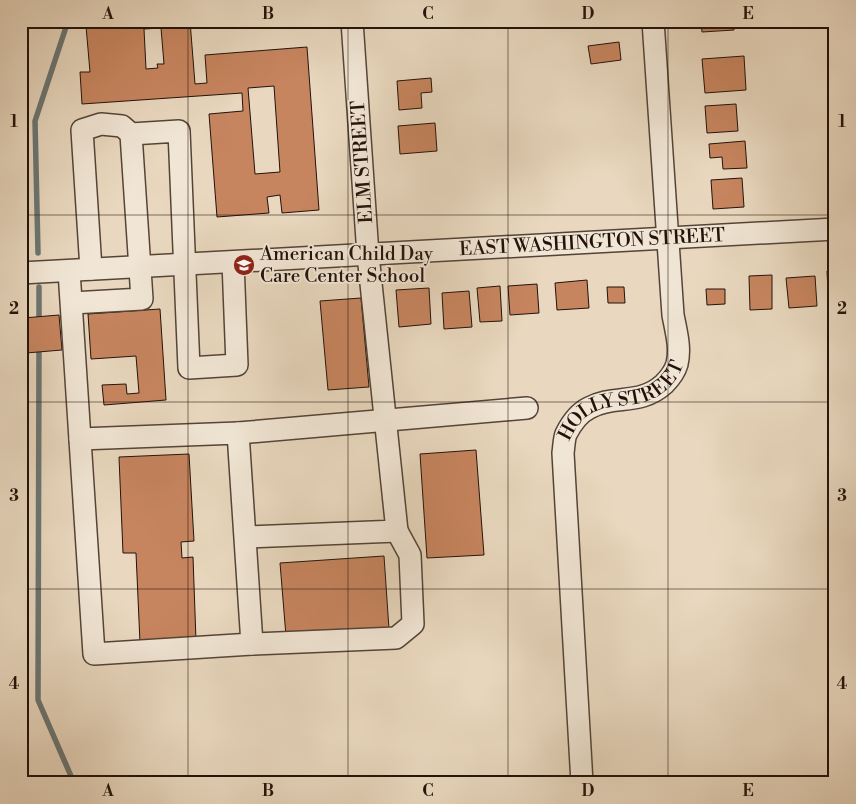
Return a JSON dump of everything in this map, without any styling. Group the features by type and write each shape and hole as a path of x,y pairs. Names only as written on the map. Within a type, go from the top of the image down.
{"street":[{"name":"ELM STREET","path":"352,21 368,255 396,531"},
{"name":"HOLLY STREET","path":"582,783 563,462 564,444 566,435 574,420 588,408 605,402 642,397 655,392 668,380 676,365 678,348 673,315 654,21"},
{"path":"72,303 142,300 131,134 122,126 101,124 82,130 91,270"},
{"path":"131,134 179,130 188,368 237,365 233,262"},
{"name":"EAST WASHINGTON STREET","path":"21,273 835,229"},
{"path":"69,271 94,654 252,644 396,638 413,624 410,555 396,531 246,537"},
{"path":"80,439 238,433 385,422 527,408"},
{"path":"238,433 252,644"}],"building":[{"path":"102,21 190,21 195,84 207,83 205,55 307,47 319,210 282,213 280,195 267,197 269,213 217,217 209,114 243,111 242,93 82,104 80,72 90,72 86,26 102,25","holes":["161,28 164,64 157,64 158,68 146,69 144,29","274,86 280,172 255,174 248,88"]},
{"path":"701,21 734,21 734,30 702,32"},
{"path":"619,42 621,60 591,64 588,46"},
{"path":"744,56 746,90 705,93 702,59"},
{"path":"431,78 432,92 421,93 422,108 399,110 397,81"},
{"path":"736,104 738,131 707,133 705,106"},
{"path":"435,123 437,151 400,154 398,126"},
{"path":"745,141 747,168 723,169 722,157 710,158 709,144"},
{"path":"742,178 744,207 713,209 711,180"},
{"path":"835,270 835,312 829,312 827,271"},
{"path":"772,275 772,309 750,310 749,276"},
{"path":"815,276 817,306 789,308 786,278"},
{"path":"587,280 589,308 557,310 555,283"},
{"path":"537,284 539,313 510,315 508,286"},
{"path":"500,286 502,321 480,322 477,288"},
{"path":"607,287 624,287 625,303 608,303"},
{"path":"429,288 431,324 399,327 396,290"},
{"path":"706,289 725,289 725,304 707,305"},
{"path":"469,291 472,327 444,329 442,293"},
{"path":"361,298 369,387 328,390 320,301"},
{"path":"160,309 166,400 104,405 102,385 126,384 127,394 139,393 136,356 91,359 88,314"},
{"path":"59,315 62,350 26,353 23,318"},
{"path":"476,450 484,555 427,558 420,454"},
{"path":"189,454 194,541 181,542 182,558 193,557 196,641 140,643 136,553 123,553 119,457"},
{"path":"384,556 389,629 286,636 280,563"}],"waterway":[{"path":"38,253 35,121 68,21"},
{"path":"39,287 39,323"},
{"path":"39,345 38,700 74,783"}],"place":[{"name":"American Child Day Care Center School","path":"244,265"}]}
